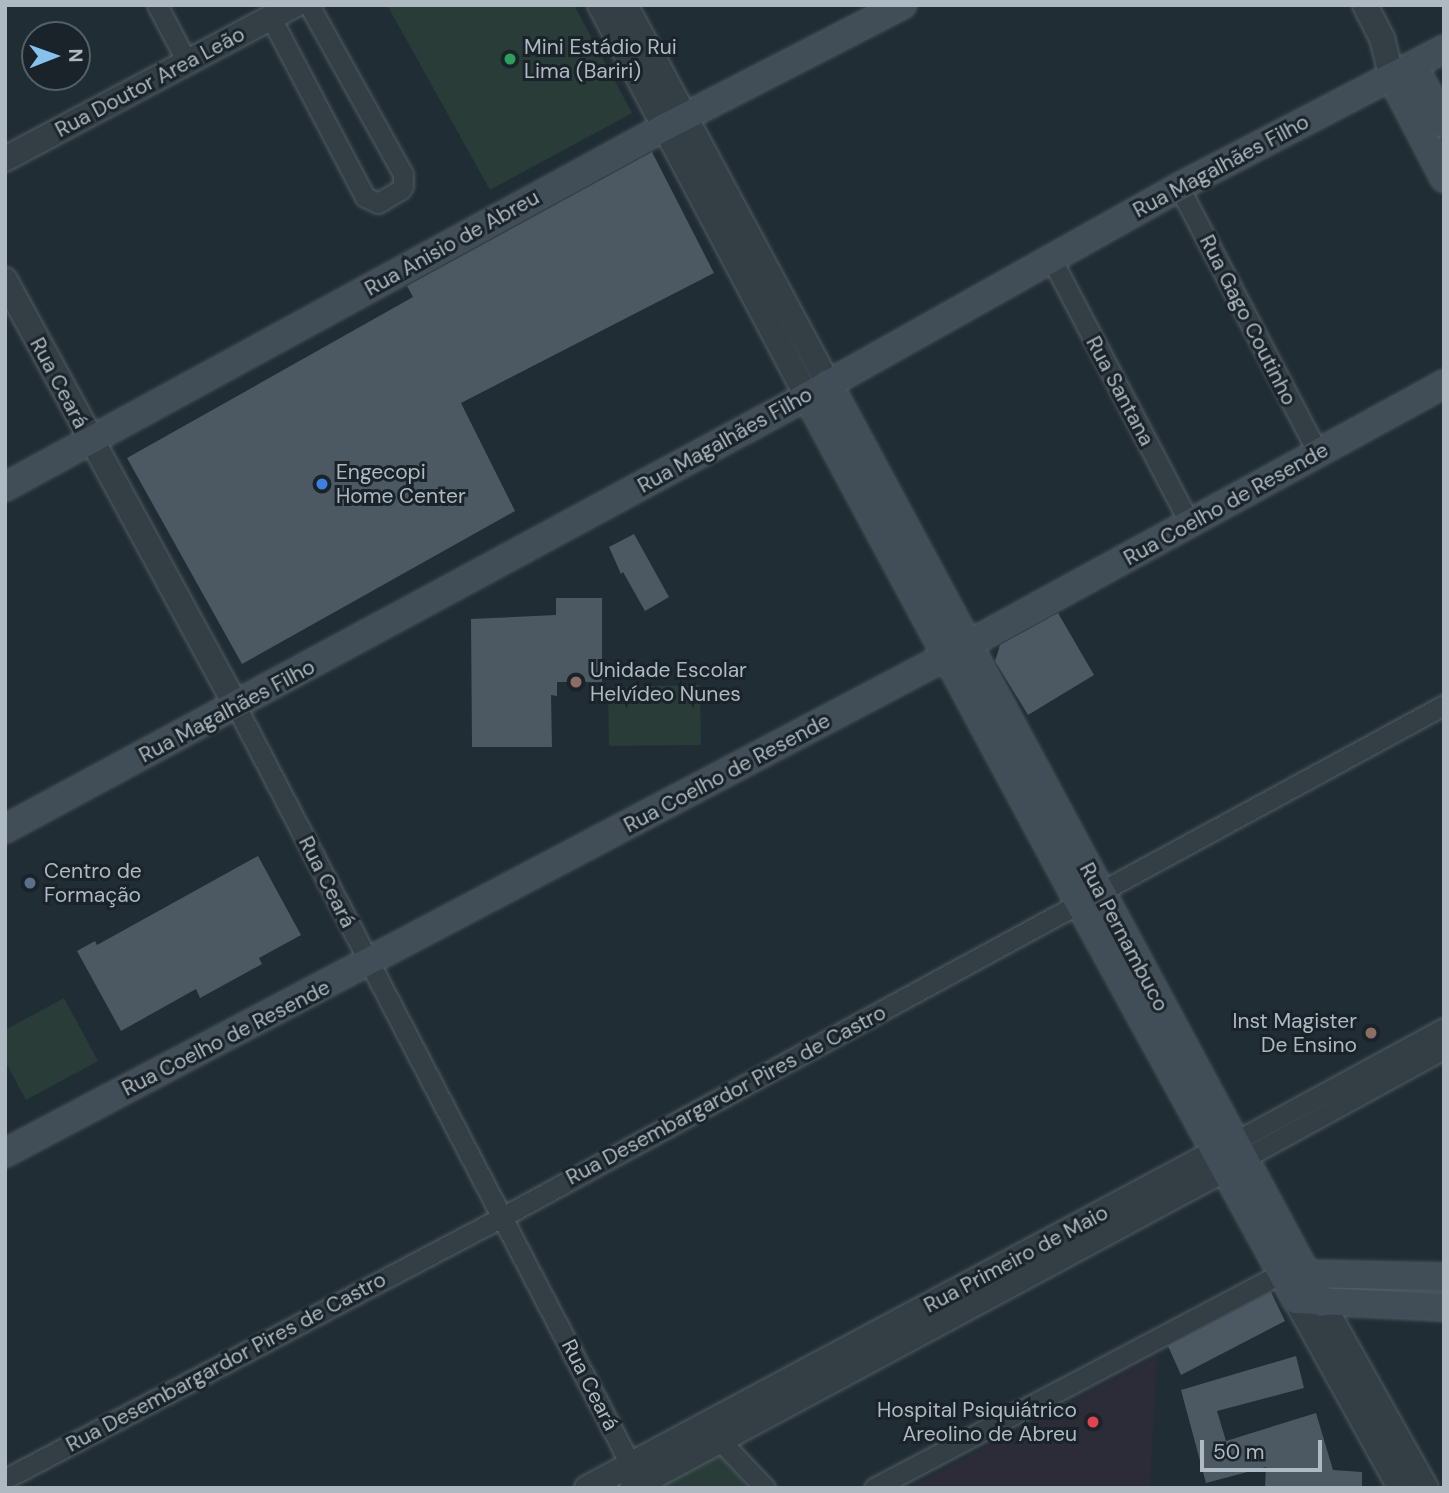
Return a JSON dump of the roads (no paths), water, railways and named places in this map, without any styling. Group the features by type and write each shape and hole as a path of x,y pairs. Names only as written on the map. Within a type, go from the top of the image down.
{"main road":[{"name":"Rua Anisio de Abreu","path":"5,487 675,122 902,5"},
{"name":"Rua Magalhães Filho","path":"5,829 818,389 1179,187 1444,50"},
{"path":"1403,72 1444,124"},
{"path":"1403,72 1444,178"},
{"name":"Rua Coelho de Resende","path":"5,1153 369,964 958,650 1444,384"},
{"name":"Rua Pernambuco","path":"818,389 1090,899 1309,1301"},
{"path":"1294,1273 1444,1277"},
{"path":"1309,1301 1444,1307"}],"street":[{"path":"157,5 187,62"},
{"name":"Rua Doutor Area Leão","path":"5,159 295,5"},
{"path":"271,19 365,197 378,203 400,190 403,186 403,174 309,5"},
{"path":"600,5 675,122 818,389"},
{"path":"625,5 675,122"},
{"path":"1365,5 1403,72"},
{"name":"Rua Gago Coutinho","path":"1179,187 1318,453"},
{"name":"Rua Santana","path":"1051,258 1190,524"},
{"name":"Rua Ceará","path":"5,280 90,442 236,706 369,964 504,1216 637,1481"},
{"name":"Rua Desembargardor Pires de Castro","path":"5,1479 504,1216 1444,705"},
{"name":"Rua Primeiro de Maio","path":"1229,1156 1444,1028"},
{"name":"Rua Primeiro de Maio","path":"587,1488 637,1481 713,1432 1229,1156 1444,1049"},
{"path":"874,1488 1294,1273"},
{"name":"Rua Pernambuco","path":"1309,1301 1400,1488"},
{"name":"Rua Pernambuco","path":"1309,1301 1426,1488"},
{"path":"713,1432 765,1488"}],"place":[{"name":"Mini Estádio Rui Lima (Bariri)","path":"510,59"},
{"name":"Engecopi Home Center","path":"322,484"},
{"name":"Unidade Escolar Helvídeo Nunes","path":"576,682"},
{"name":"Centro de Formação","path":"30,883"},
{"name":"Inst Magister De Ensino","path":"1371,1033"},
{"name":"Hospital Psiquiátrico Areolino de Abreu","path":"1093,1422"}]}
